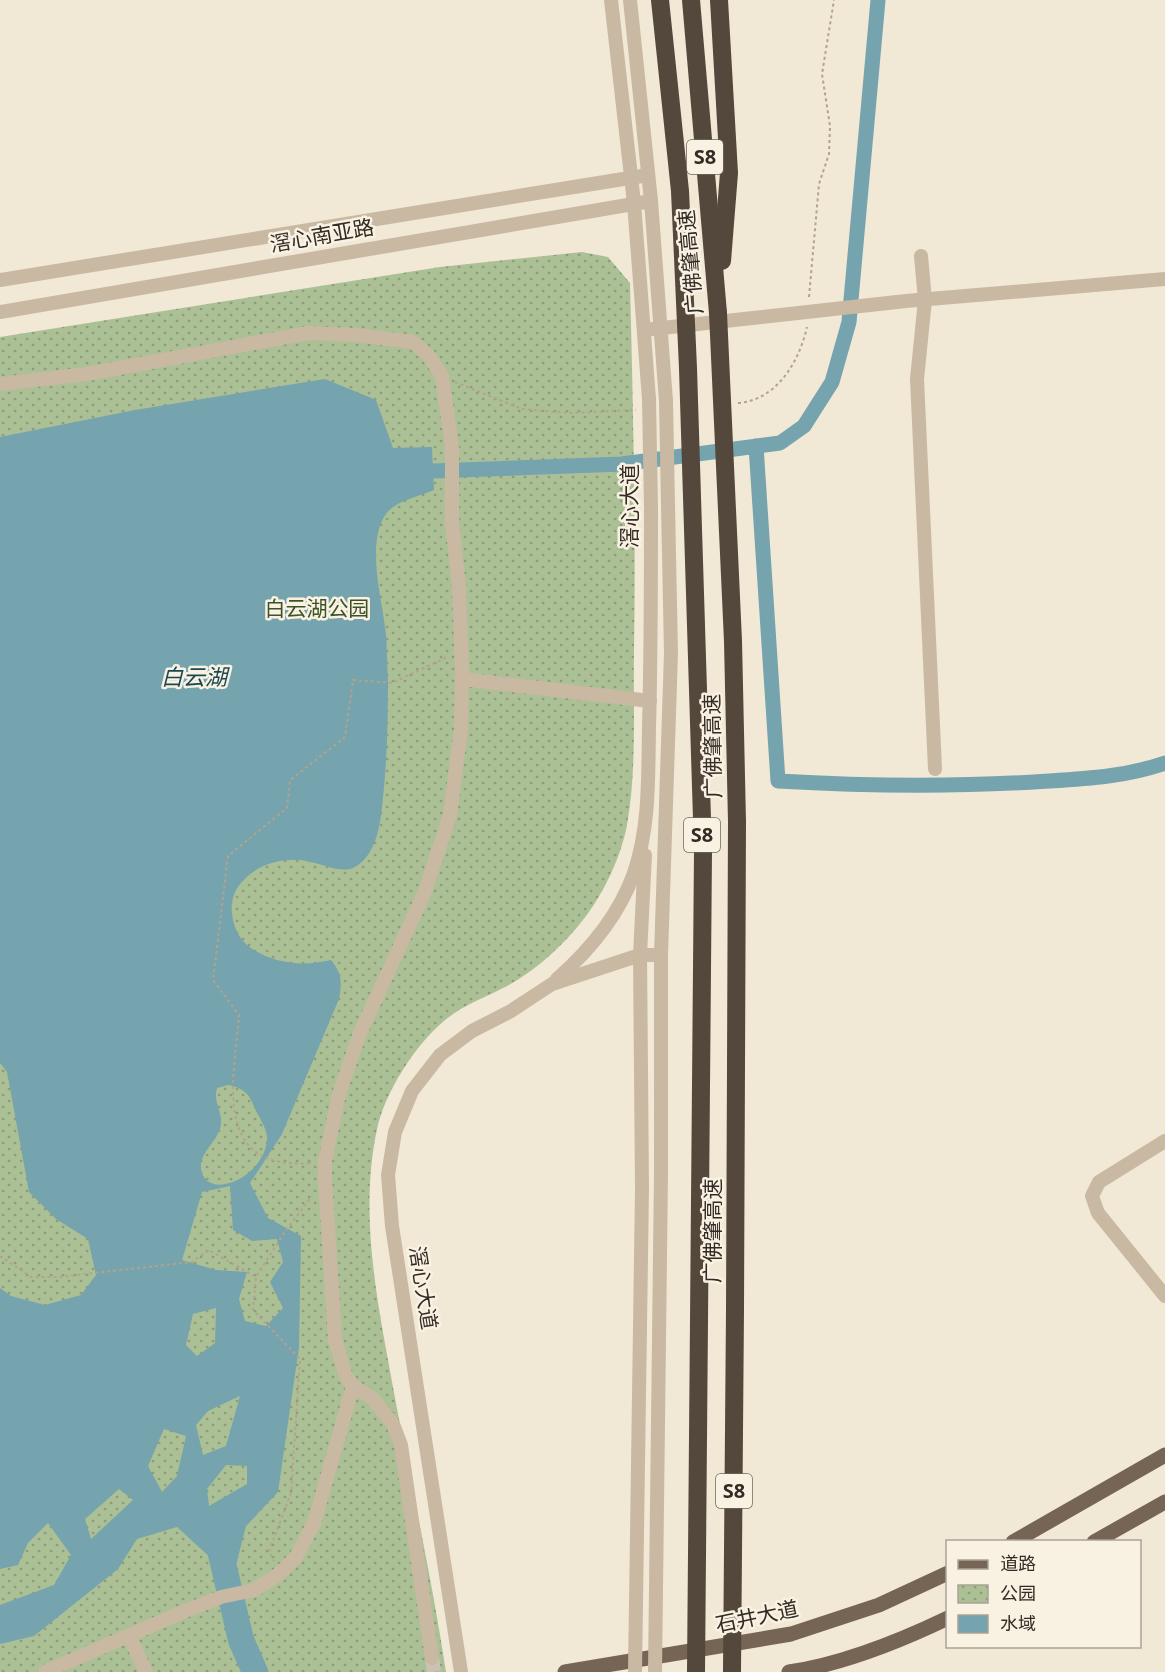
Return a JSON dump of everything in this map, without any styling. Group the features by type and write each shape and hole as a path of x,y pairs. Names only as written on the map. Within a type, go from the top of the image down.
{"highway":[{"name":"广佛肇高速","path":"658,0 681,202 703,851 696,1672"},
{"name":"广佛肇高速","path":"691,0 718,313 733,641 737,822 732,1672"},
{"path":"718,313 729,173 719,0"}],"main road":[{"path":"1016,1540 1165,1455"},
{"path":"1098,1540 1165,1502"},
{"name":"石井大道","path":"566,1672 791,1634 879,1605 946,1574"},
{"path":"789,1672 827,1665 910,1636 946,1619"}],"street":[{"name":"滘心大道","path":"460,1672 392,1226 388,1175 390,1155 403,1107 421,1077 440,1055 472,1031 511,1011 552,984 586,951 623,898 641,847 648,791 650,701 649,399 634,203 611,0"},
{"name":"滘心大道","path":"630,0 651,201 666,401 671,653 661,955 661,1172 655,1672"},
{"name":"滘心南亚路","path":"0,280 648,176"},
{"name":"滘心南亚路","path":"0,312 651,201"},
{"path":"921,256 925,300 917,379 935,770"},
{"path":"644,330 906,301 1165,279"},
{"path":"0,384 87,374 308,333 356,335 413,342 429,356 442,376 452,447 452,501 462,650 461,729 450,815 424,894 360,1034 339,1094 325,1161 335,1339 345,1374 353,1386 372,1398 393,1424 401,1445 432,1658"},
{"path":"462,679 650,701"},
{"path":"635,1672 642,1188 640,955 648,791 667,791"},
{"name":"滘心大道","path":"552,984 640,955 661,955"},
{"path":"1165,1141 1099,1182 1092,1196 1098,1213 1165,1296"},
{"path":"45,1672 221,1597 254,1590 279,1574 296,1557 314,1523 353,1386"},
{"path":"129,1636 146,1672"}],"path":[{"path":"325,1161 284,1165 270,1161 244,1142 235,1123 232,1091 239,1015 213,980 228,856 287,808 291,780 345,736 353,680 392,683 462,650"},
{"path":"279,1574 269,1551 291,1493 300,1359 253,1310 256,1277 284,1233 325,1179"},
{"path":"0,1256 31,1277 58,1277 192,1263 209,1250 256,1277"}],"green space":[{"name":"白云湖公园","path":"582,252 608,257 630,283 634,514 634,739 627,825 616,863 604,887 590,910 566,940 525,975 451,1016 433,1031 412,1056 394,1085 381,1115 372,1163 370,1230 377,1298 446,1672 0,1672 0,337 440,267"}],"water":[{"name":"白云湖","path":"325,379 376,400 393,448 432,447 434,490 401,502 390,509 380,526 377,540 377,573 386,635 388,712 384,791 378,832 372,848 362,862 345,870 300,860 269,864 259,868 242,881 232,902 235,926 240,937 251,948 272,959 291,963 331,960 337,969 341,983 339,999 282,1134 250,1183 268,1218 301,1236 299,1347 278,1492 246,1526 234,1573 224,1570 177,1527 137,1539 118,1569 34,1636 0,1644 0,1605 54,1585 71,1555 48,1523 28,1543 18,1565 0,1569 0,1288 11,1296 45,1305 81,1295 96,1275 88,1239 56,1219 29,1192 7,1072 0,1063 0,437 135,410","holes":["228,1085 246,1093 263,1123 267,1136 265,1151 258,1163 236,1181 224,1184 214,1184 205,1179 201,1169 203,1157 217,1136 221,1124 216,1098 217,1088","230,1186 233,1230 252,1241 277,1239 283,1262 270,1282 283,1308 266,1326 245,1321 239,1299 247,1272 216,1270 182,1260 202,1192","216,1308 215,1343 197,1356 186,1345 193,1314","240,1396 226,1446 203,1455 196,1425 208,1411","164,1429 186,1436 177,1476 162,1492 148,1466","226,1465 247,1466 247,1484 209,1506 207,1489","119,1489 133,1500 91,1539 85,1519"]}],"waterway":[{"path":"433,471 622,464 780,443 804,426 832,382 849,322 878,0"},
{"path":"756,446 778,781 906,785 1002,784 1100,777 1133,772 1165,763"},
{"path":"219,1546 241,1640 255,1672"}],"tunnel":[{"path":"432,1658 434,1672"}]}
